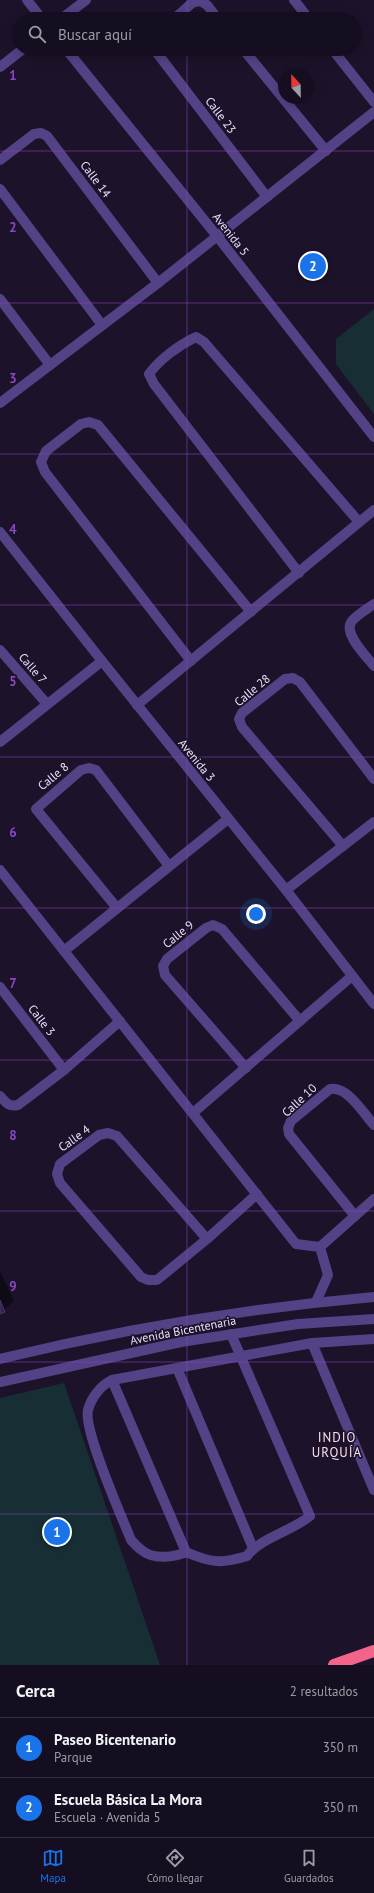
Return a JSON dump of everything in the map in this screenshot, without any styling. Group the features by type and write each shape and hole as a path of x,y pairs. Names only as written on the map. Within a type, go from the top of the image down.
{"highway":[{"path":"334,1665 374,1651"}],"street":[{"path":"27,0 36,12"},
{"path":"70,12 86,0"},
{"path":"294,0 303,12"},
{"path":"182,12 192,3 200,1 207,5 212,12"},
{"path":"0,67 14,56"},
{"name":"Avenida 5","path":"72,56 217,236 374,437"},
{"name":"Calle 23","path":"159,56 267,197"},
{"path":"249,56 326,151"},
{"path":"338,56 374,102"},
{"path":"0,403 158,283 374,112"},
{"name":"Calle 14","path":"0,160 34,134 41,132 47,136 158,283"},
{"path":"0,189 102,325"},
{"path":"0,299 50,364"},
{"path":"298,573 154,384 149,374 155,366 187,341 196,337 204,342 359,522"},
{"path":"191,661 45,472 41,462 46,452 81,424 89,422 98,425 251,612"},
{"path":"137,705 374,510"},
{"name":"Avenida 3","path":"0,532 286,890 374,1004"},
{"path":"374,604 351,622 349,630 351,637 374,666"},
{"name":"Calle 7","path":"0,650 47,704"},
{"path":"0,742 102,661"},
{"name":"Calle 28","path":"343,846 242,727 239,719 242,713 285,680 292,678 300,682 374,779"},
{"name":"Calle 8","path":"117,908 36,809 81,770 89,768 96,770 169,866"},
{"path":"64,951 228,819"},
{"path":"286,890 374,822"},
{"path":"0,870 296,1244 320,1247 374,1199"},
{"name":"Calle 9","path":"246,1068 165,975 163,966 167,959 206,928 213,925 222,929 300,1021"},
{"path":"193,1113 352,976"},
{"name":"Calle 3","path":"0,987 64,1070"},
{"path":"0,1096 7,1104 18,1106 64,1070 120,1021"},
{"name":"Calle 10","path":"354,1216 289,1134 288,1128 291,1121 330,1089 338,1088 345,1092 374,1125"},
{"name":"Calle 4","path":"108,1133 117,1136 207,1239 157,1280 148,1280 141,1277 60,1183 58,1174 60,1164 99,1135 108,1133"},
{"path":"207,1239 257,1194"},
{"path":"316,1302 328,1275 320,1247"},
{"name":"Avenida Bicentenaria","path":"0,1359 117,1334 243,1312 316,1302 374,1297"},
{"name":"Avenida Bicentenaria","path":"0,1382 180,1342 298,1324 374,1319"},
{"path":"112,1380 186,1552 208,1561 220,1563 248,1556 253,1548 301,1523 310,1516 230,1334"},
{"path":"186,1552 178,1556 160,1556 144,1553 131,1540 90,1434 88,1411 94,1395 107,1382 112,1380 312,1343 374,1339"},
{"path":"312,1343 374,1490"},
{"path":"177,1368 253,1548"}],"green space":[{"path":"374,309 374,414 336,364 336,339"},
{"path":"64,1383 160,1665 0,1665 0,1398"}],"building":[{"path":"0,1300 5,1312 0,1314"}],"place":[{"name":"Escuela Básica La Mora","path":"313,266"},
{"name":"Paseo Bicentenario","path":"57,1532"}],"district":[{"name":"INDIO URQUÍA","path":"337,1444"}]}
